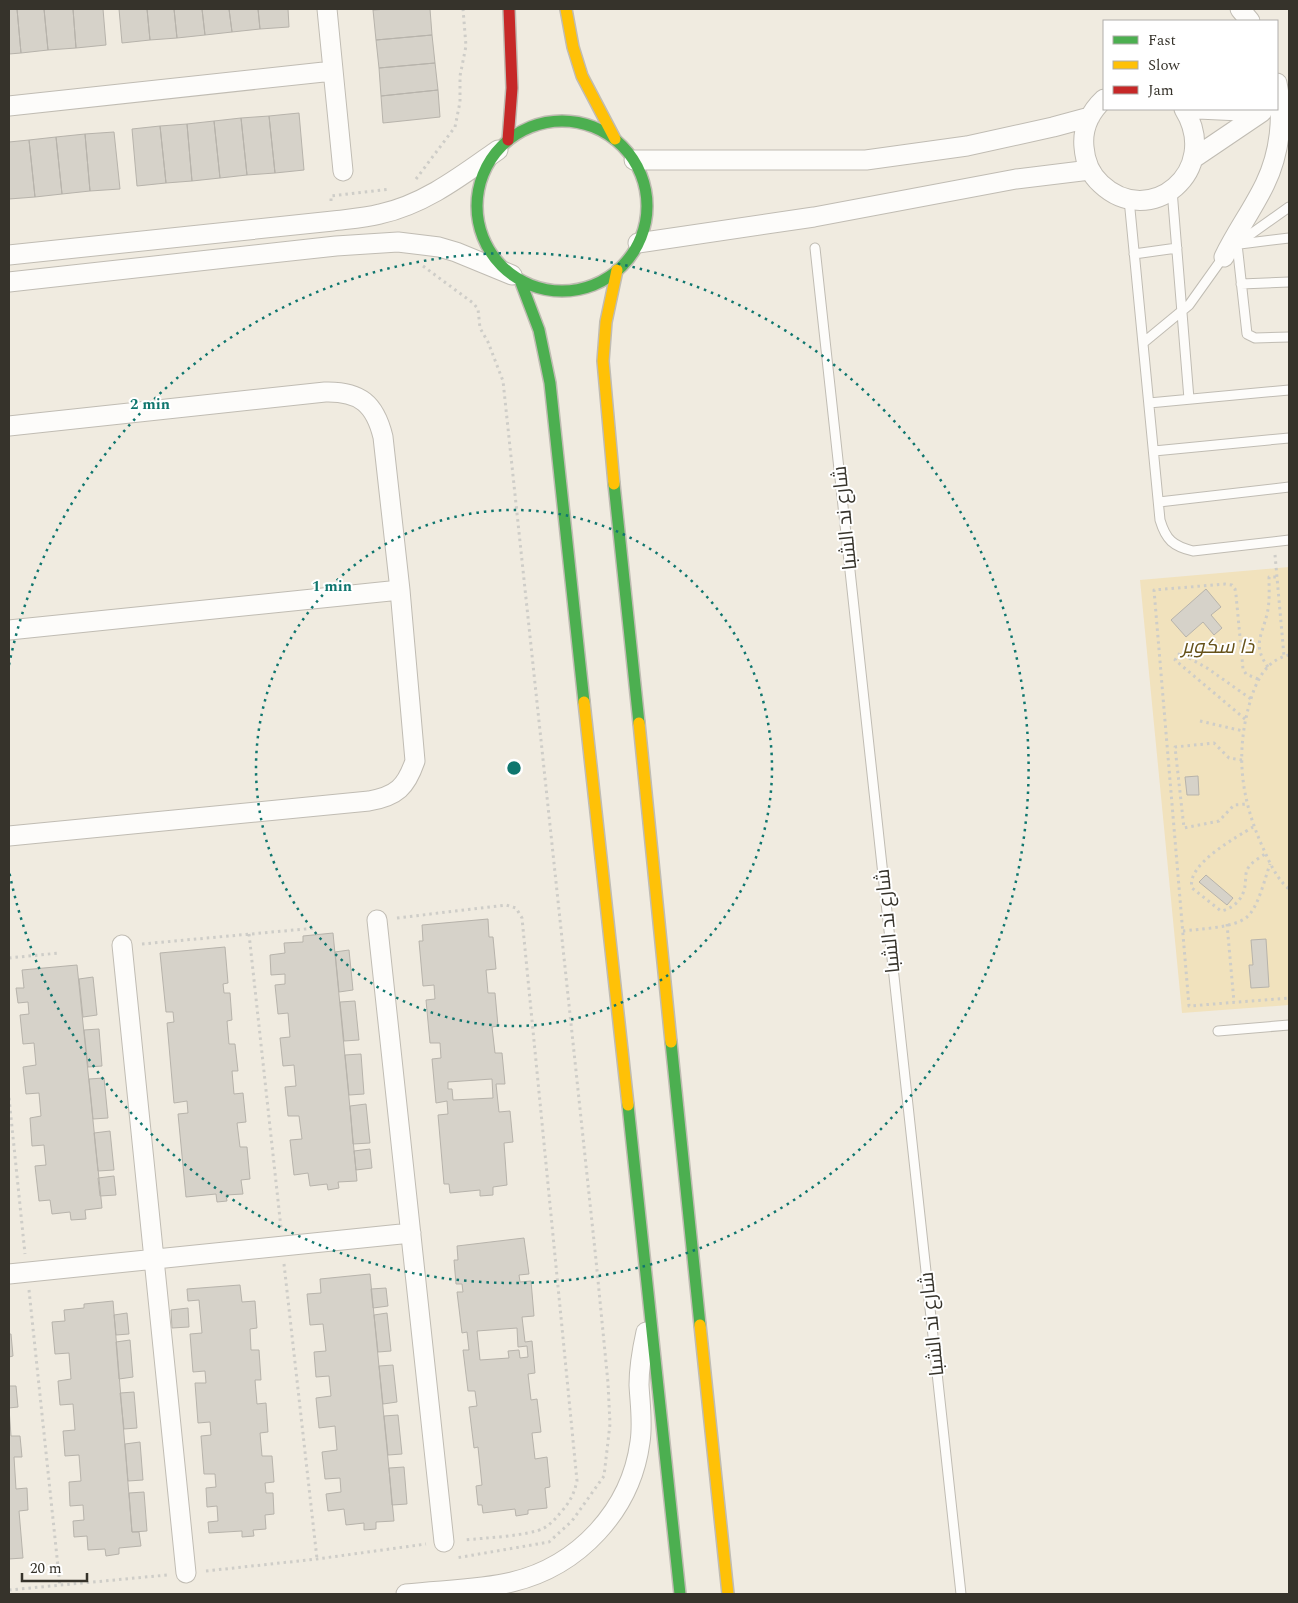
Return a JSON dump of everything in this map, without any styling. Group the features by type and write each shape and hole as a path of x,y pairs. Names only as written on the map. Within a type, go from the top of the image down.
{"main road":[{"path":"503,145 512,88 508,9"},
{"path":"566,9 573,47 582,76 615,139 634,160 643,179 647,201 645,223 638,243 629,258 617,270 600,282 580,289 559,291 539,288 516,277 495,258 483,238 478,215 478,192 485,169 503,145 524,130 542,123 561,120 580,122 598,128 615,139"},
{"path":"617,270 603,335 603,375 728,1594"},
{"path":"516,277 534,313 547,360 550,383 680,1594"}],"street":[{"path":"327,9 343,171"},
{"path":"1240,9 1249,20"},
{"path":"9,106 333,71"},
{"path":"1230,250 1234,235 1265,184 1273,163 1285,121 1278,88"},
{"path":"1103,100 1090,117 1083,141 1086,161 1097,181 1106,189 1129,199 1152,199 1172,190 1182,181 1189,170 1194,158 1196,145 1191,119 1185,110"},
{"path":"1219,110 1262,112 1285,121"},
{"path":"1194,158 1262,112"},
{"path":"634,160 866,160 967,146 1035,132 1090,117"},
{"path":"9,255 334,221 380,214 429,196 452,183 503,145"},
{"path":"638,243 823,215 1016,179 1090,170"},
{"path":"9,282 336,246 398,242 439,247 456,252 516,277"},
{"path":"9,426 325,392 342,392 357,397 370,407 379,421 381,429 400,590 415,761 410,776 400,789 386,798 9,836"},
{"path":"9,630 400,590"},
{"path":"377,920 444,1542"},
{"path":"122,946 186,1573"},
{"path":"18,1273 411,1233"},
{"path":"406,1594 492,1586 514,1581 551,1567 567,1558 585,1545 601,1529 615,1511 633,1475 638,1457 641,1440 640,1369 651,1312"}],"lane":[{"path":"1172,190 1189,399"},
{"path":"1129,199 1158,502 1160,520 1164,532 1171,542 1181,548 1193,550 1289,540"},
{"path":"1143,343 1182,312 1230,250 1289,207"},
{"path":"1230,250 1289,238"},
{"name":"شارع ند الشبا","path":"815,248 961,1594"},
{"path":"1134,254 1177,248"},
{"path":"1230,250 1241,284 1247,334 1255,338 1289,337"},
{"path":"1241,284 1289,282"},
{"path":"1149,403 1289,390"},
{"path":"1154,451 1289,438"},
{"path":"1158,502 1289,488"},
{"path":"1218,1031 1289,1025"}],"path":[{"path":"409,183 428,164 455,127 460,102 460,76 466,46 463,9"},
{"path":"334,221 331,196 393,188"},
{"path":"420,264 472,303 478,310 480,328 492,350 503,381 595,1250 608,1383 610,1424 604,1476 572,1521 549,1542 451,1559 454,1589"},
{"path":"1273,542 1284,656"},
{"path":"1268,667 1262,659 1258,643 1267,614 1269,577 1277,577"},
{"path":"1258,679 1246,674 1243,669 1236,595 1232,585 1154,590 1189,1006 1289,998"},
{"path":"1245,719 1175,660 1180,653 1194,660 1251,699"},
{"path":"1289,655 1284,656 1268,667 1258,679 1245,719 1242,760 1247,804 1254,827 1270,864 1278,878 1289,889"},
{"path":"1200,721 1243,731"},
{"path":"1242,760 1229,758 1214,743 1175,747 1184,828 1215,822 1222,819 1234,805 1247,804"},
{"path":"1254,827 1218,849 1208,858 1194,875 1191,882 1192,888 1221,911 1228,909 1234,906 1242,895 1251,864 1265,854"},
{"path":"1183,931 1227,924 1244,919 1250,913 1270,864"},
{"path":"1227,924 1234,1002"},
{"path":"122,946 316,928"},
{"path":"9,958 59,954"},
{"path":"9,1098 18,1273 60,1586"}],"green space":[{"name":"ذا سكوير","path":"1289,567 1289,1005 1182,1013 1140,580"}],"building":[{"path":"9,9 17,9 21,53 9,54"},
{"path":"17,9 44,9 48,50 21,53"},
{"path":"44,9 73,9 76,48 48,50"},
{"path":"73,9 103,9 106,45 76,48"},
{"path":"119,9 147,9 150,40 122,43"},
{"path":"147,9 174,9 177,38 150,40"},
{"path":"174,9 202,9 205,35 177,38"},
{"path":"202,9 229,9 232,32 205,35"},
{"path":"229,9 258,9 260,29 232,32"},
{"path":"258,9 288,9 289,27 260,29"},
{"path":"430,9 432,35 376,40 373,10"},
{"path":"432,35 435,63 379,68 376,40"},
{"path":"435,63 438,90 381,96 379,68"},
{"path":"438,90 440,117 383,123 381,96"},
{"path":"299,113 304,170 275,173 269,116"},
{"path":"269,116 275,173 247,175 241,118"},
{"path":"241,118 247,175 220,178 214,121"},
{"path":"214,121 220,178 192,181 187,124"},
{"path":"187,124 192,181 166,183 160,126"},
{"path":"160,126 166,183 137,186 132,129"},
{"path":"114,132 120,189 90,191 85,134"},
{"path":"85,134 90,191 62,194 56,137"},
{"path":"56,137 62,194 35,197 29,140"},
{"path":"29,140 35,197 9,199 9,142"},
{"path":"1206,589 1221,607 1211,615 1222,628 1214,635 1203,622 1186,637 1171,620"},
{"path":"1198,776 1199,795 1187,795 1185,777"},
{"path":"1206,875 1233,898 1227,905 1199,882"},
{"path":"488,919 489,937 493,937 496,969 486,970 488,993 495,993 498,1026 492,1027 495,1053 502,1053 505,1084 496,1084 499,1112 510,1111 513,1142 504,1143 507,1185 493,1187 493,1195 480,1196 480,1190 450,1193 449,1184 444,1184 438,1115 448,1114 447,1101 436,1103 432,1059 441,1058 440,1043 430,1043 426,1000 435,999 434,985 423,986 419,941 423,941 422,925","holes":["492,1079 493,1098 453,1100 452,1089 448,1089 448,1082"]},
{"path":"333,933 357,1181 338,1182 339,1188 328,1190 327,1184 310,1186 308,1173 294,1175 290,1140 302,1139 299,1116 288,1116 285,1087 296,1086 294,1065 283,1066 280,1038 290,1037 288,1013 278,1014 275,985 285,984 285,974 271,975 270,955 285,953 284,943 303,942 303,936"},
{"path":"1266,939 1269,987 1251,988 1249,965 1253,965 1251,940"},
{"path":"225,947 228,983 223,984 224,993 230,993 232,1020 227,1021 229,1044 235,1044 238,1071 232,1071 234,1094 243,1093 246,1122 237,1123 240,1147 247,1147 250,1179 241,1180 243,1194 226,1195 227,1201 217,1202 216,1194 186,1197 178,1114 188,1113 187,1101 174,1103 167,1023 174,1022 173,1012 166,1012 160,953"},
{"path":"349,950 353,990 339,992 335,952"},
{"path":"77,965 102,1208 85,1210 86,1219 71,1220 70,1212 52,1214 50,1200 39,1201 35,1166 46,1165 44,1145 32,1146 30,1118 41,1116 39,1093 26,1094 23,1067 36,1065 34,1043 23,1044 20,1015 29,1014 28,1002 18,1003 16,988 24,988 22,970"},
{"path":"93,977 97,1015 83,1017 79,979"},
{"path":"355,1001 359,1040 344,1041 340,1002"},
{"path":"99,1029 102,1066 88,1067 84,1030"},
{"path":"361,1054 364,1094 349,1095 345,1055"},
{"path":"104,1078 108,1118 93,1119 89,1079"},
{"path":"366,1104 370,1143 353,1144 350,1106"},
{"path":"110,1131 114,1170 98,1171 94,1133"},
{"path":"370,1149 372,1168 356,1170 354,1151"},
{"path":"114,1176 116,1195 100,1196 98,1178"},
{"path":"524,1238 529,1274 519,1275 520,1282 531,1281 534,1316 522,1317 525,1342 532,1341 535,1373 528,1374 531,1400 537,1399 541,1432 532,1433 535,1459 547,1457 550,1487 545,1488 547,1508 528,1510 528,1514 516,1516 515,1509 483,1513 482,1505 478,1505 476,1486 482,1485 478,1447 474,1448 469,1407 477,1406 475,1391 468,1391 463,1350 469,1350 467,1332 462,1333 457,1292 463,1292 462,1284 456,1284 454,1260 458,1260 457,1246","holes":["517,1328 518,1347 527,1346 528,1357 520,1358 519,1350 508,1351 509,1358 480,1360 477,1331"]},
{"path":"370,1274 394,1521 376,1522 376,1529 364,1530 364,1523 346,1525 344,1509 328,1511 326,1494 341,1492 340,1478 325,1479 322,1452 337,1450 335,1426 319,1428 316,1398 331,1396 329,1376 316,1377 314,1352 326,1351 323,1324 310,1325 307,1294 321,1293 320,1279"},
{"path":"240,1285 242,1302 255,1301 257,1328 250,1329 251,1350 259,1350 261,1380 255,1380 257,1404 266,1403 268,1432 260,1433 262,1456 272,1456 274,1482 265,1483 266,1493 273,1493 274,1514 265,1515 266,1529 253,1530 254,1536 242,1537 242,1531 209,1533 208,1522 218,1521 217,1506 207,1507 206,1488 216,1487 215,1474 204,1474 201,1436 211,1435 210,1422 198,1423 195,1383 206,1383 205,1371 193,1372 190,1334 202,1333 199,1300 188,1301 187,1289"},
{"path":"386,1288 388,1306 373,1308 371,1289"},
{"path":"113,1301 132,1532 139,1532 141,1546 119,1548 119,1554 106,1556 105,1549 88,1550 87,1536 74,1537 73,1521 84,1520 83,1505 70,1506 69,1482 81,1481 79,1455 65,1456 63,1431 75,1430 73,1404 60,1405 58,1381 71,1379 69,1353 55,1354 52,1322 65,1321 64,1310 84,1308 84,1304"},
{"path":"188,1308 189,1327 172,1328 171,1310"},
{"path":"127,1313 129,1334 116,1335 114,1315"},
{"path":"387,1313 391,1351 378,1352 374,1315"},
{"path":"9,1334 11,1334 13,1356 9,1357"},
{"path":"130,1340 133,1377 119,1379 116,1342"},
{"path":"393,1365 397,1402 383,1404 379,1366"},
{"path":"9,1386 16,1386 18,1407 9,1408"},
{"path":"134,1392 137,1428 124,1429 120,1393"},
{"path":"9,1408 11,1436 20,1436 22,1457 14,1457 16,1489 27,1488 28,1510 19,1511 23,1558 9,1559"},
{"path":"398,1415 402,1454 388,1455 384,1416"},
{"path":"140,1442 143,1480 128,1481 125,1444"},
{"path":"404,1467 407,1504 392,1505 389,1468"},
{"path":"144,1492 147,1531 132,1532 129,1493"}],"traffic: fast":[{"path":"562,121 587,125 602,131 616,140 628,152 637,166 643,181 647,206 643,231 637,246 628,260 616,272 602,281 587,287 562,291 537,287 522,281 508,272 496,260 487,246 481,231 477,206 481,181 487,166 496,152 508,140 522,131 537,125 562,121"},
{"path":"520,280 539,330 550,383 584,702"},
{"path":"614,484 639,723"},
{"path":"671,1042 700,1325"},
{"path":"628,1105 680,1594"}],"traffic: slow":[{"path":"566,9 573,47 582,76 615,139"},
{"path":"614,484 603,361 606,322 617,270"},
{"path":"584,702 628,1105"},
{"path":"639,723 671,1042"},
{"path":"700,1325 728,1594"}],"traffic: jam":[{"path":"508,140 512,88 509,9"}]}
